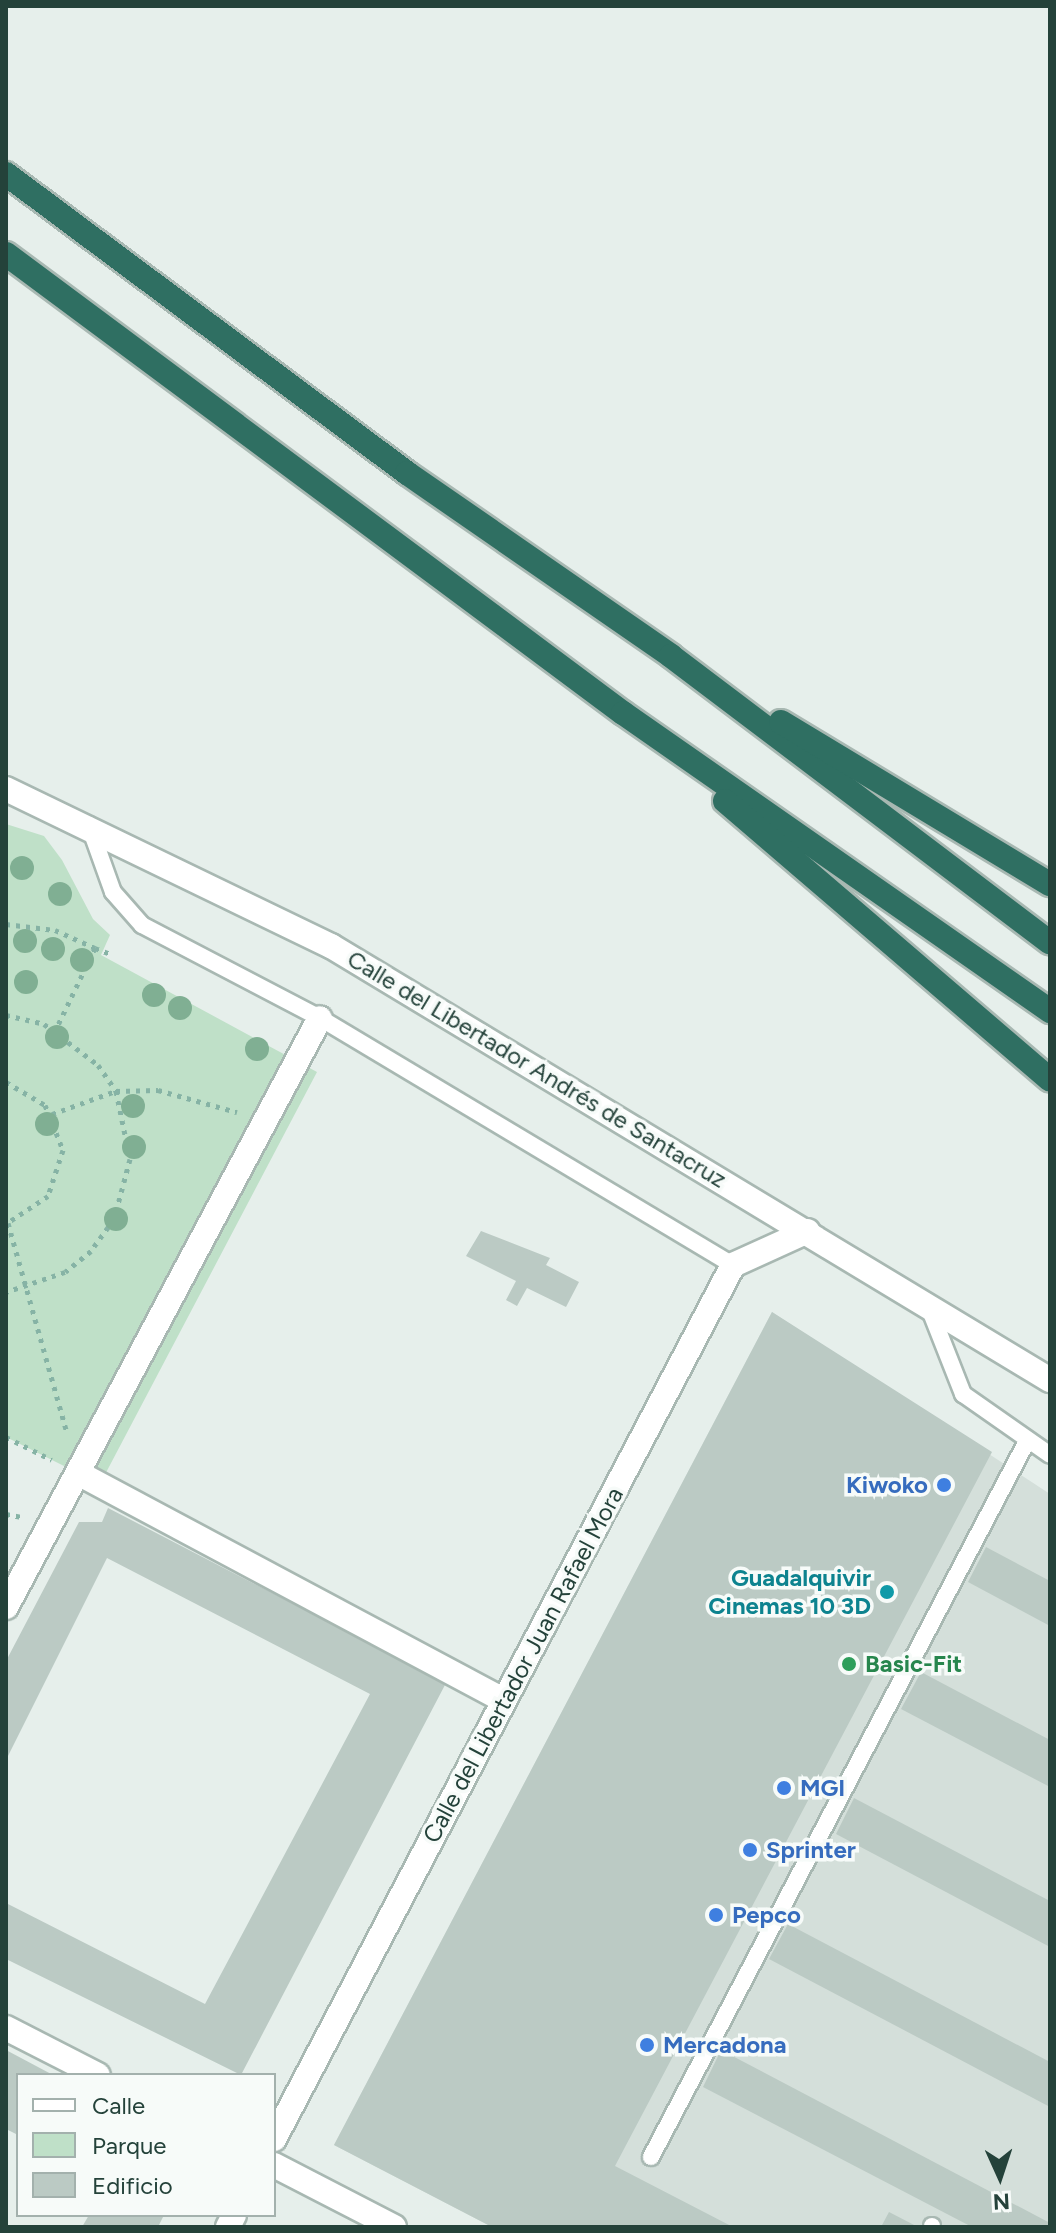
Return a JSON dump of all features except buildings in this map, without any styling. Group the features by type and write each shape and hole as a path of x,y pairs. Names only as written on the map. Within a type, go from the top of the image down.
{"highway":[{"path":"6,174 407,473 671,656 1050,943"},
{"path":"6,254 623,713 1050,1011"},
{"path":"671,656 1050,884"},
{"path":"623,713 1050,1080"}],"street":[{"name":"Calle del Libertador Andrés de Santacruz","path":"6,789 88,824 331,946 808,1231 1050,1380"},
{"path":"6,1607 320,1018"},
{"path":"733,1265 808,1231"},
{"name":"Calle del Libertador Juan Rafael Mora","path":"276,2135 733,1265"},
{"path":"78,1473 504,1700"},
{"path":"6,2028 94,2073"},
{"path":"276,2166 394,2227"}],"lane":[{"path":"88,824 113,892 142,925 320,1018 733,1265"},
{"path":"928,1304 963,1394 1050,1455"},
{"path":"651,2157 1027,1441"}],"path":[{"path":"6,924 55,930 111,954"},
{"path":"55,1031 95,948"},
{"path":"6,1015 55,1031 98,1065 116,1091 130,1159 114,1219 65,1272 26,1288 6,1292"},
{"path":"6,1082 27,1089 52,1114 63,1150 60,1174 48,1196 7,1223 78,1473"},
{"path":"52,1114 116,1091 199,1098 265,1123"},
{"path":"6,1437 78,1473"}],"shaded area":[{"path":"772,1312 1050,1494 1050,2227 492,2227 334,2145"}],"green space":[{"path":"6,824 44,836 62,860 93,919 110,935 101,955 317,1072 100,1484 6,1437"}],"place":[{"name":"Kiwoko","path":"944,1485"},
{"name":"Guadalquivir Cinemas 10 3D","path":"887,1592"},
{"name":"Basic-Fit","path":"849,1664"},
{"name":"MGI","path":"784,1788"},
{"name":"Sprinter","path":"750,1850"},
{"name":"Pepco","path":"716,1915"},
{"name":"Mercadona","path":"647,2045"}]}
